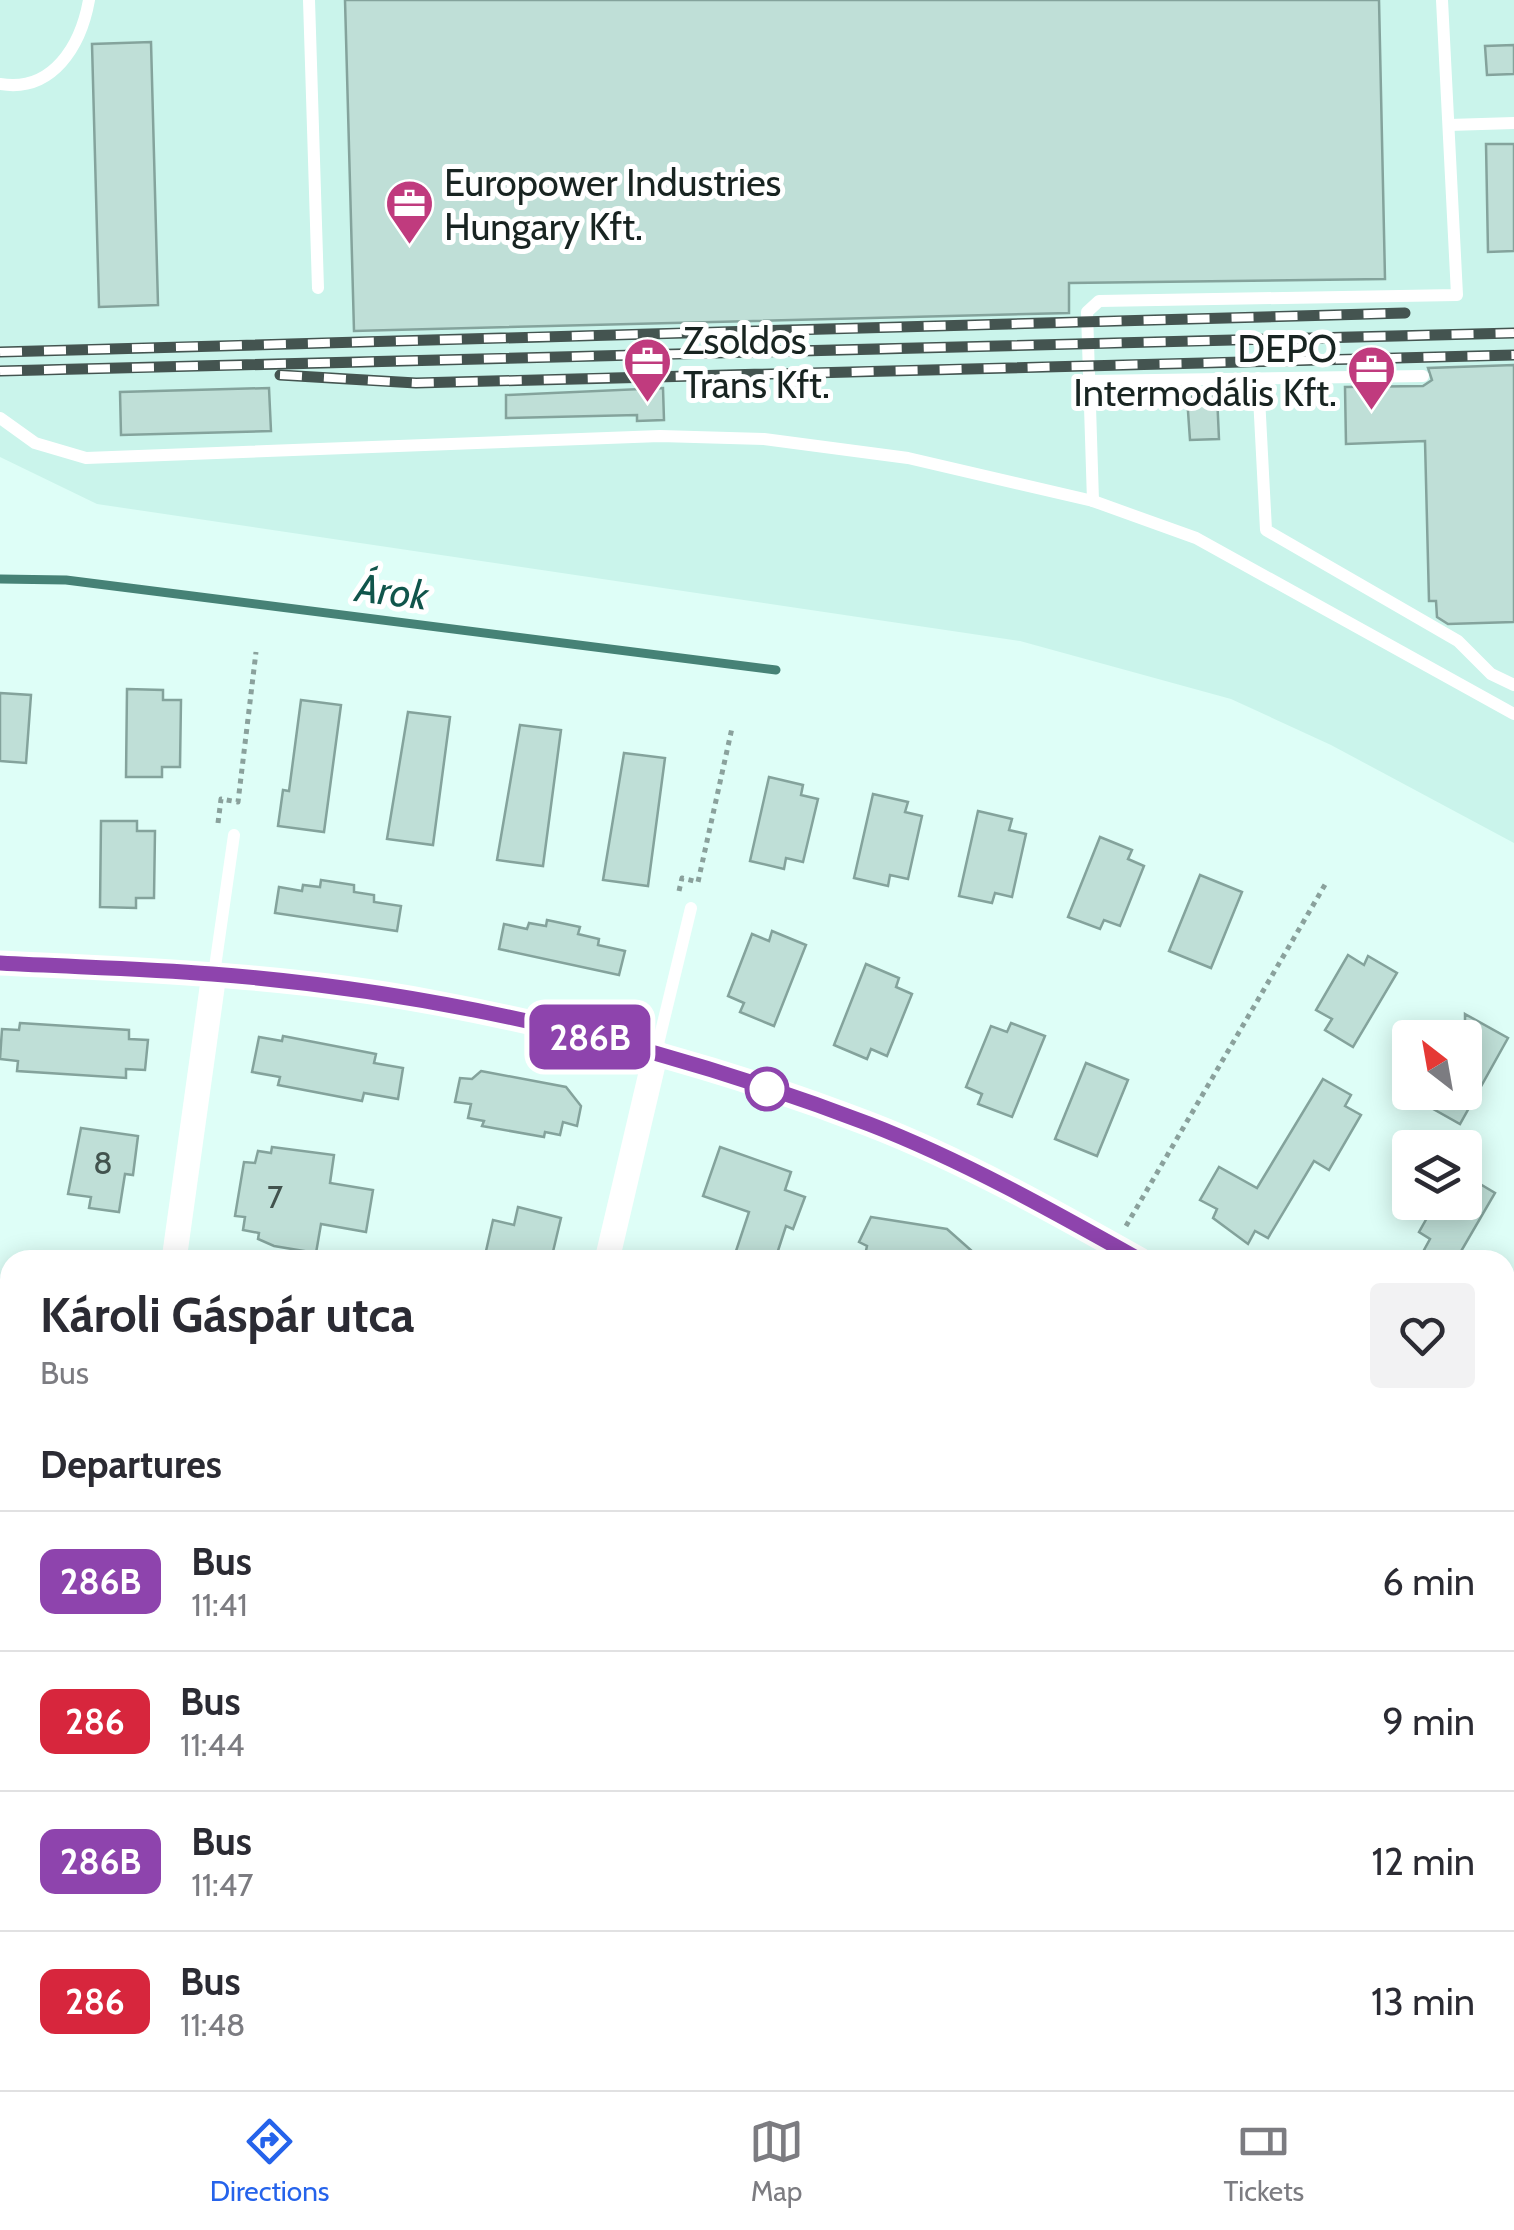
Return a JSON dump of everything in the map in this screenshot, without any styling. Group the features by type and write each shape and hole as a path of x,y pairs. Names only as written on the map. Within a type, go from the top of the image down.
{"street":[{"path":"0,963 214,974 428,1002 656,1052 871,1125 1027,1198 1107,1250"},
{"path":"175,1250 214,974"},
{"path":"609,1250 656,1052"}],"lane":[{"path":"0,84 24,85 65,60 78,42 88,0"},
{"path":"309,0 318,288"},
{"path":"1093,501 1087,312 1099,300 1457,295 1442,0"},
{"path":"1448,125 1514,123"},
{"path":"1088,381 1424,376"},
{"path":"1258,378 1262,521 1266,530 1458,641 1491,674 1514,685"},
{"path":"0,418 35,443 86,458 660,436 764,439 908,458 1093,501 1196,538 1514,714"},
{"path":"214,974 234,836"},
{"path":"656,1052 691,908"}],"path":[{"path":"216,834 221,799 238,802 256,652"},
{"path":"698,882 732,728"},
{"path":"1114,1250 1326,882"}],"shaded area":[{"path":"0,0 1514,0 1514,843 1331,745 1231,699 1020,641 97,504 0,457"}],"building":[{"path":"345,0 1379,0 1385,279 1069,283 1069,313 354,331"},
{"path":"151,42 158,305 99,307 92,44"},
{"path":"1514,45 1514,74 1487,75 1485,46"},
{"path":"1486,144 1514,144 1514,251 1488,252"},
{"path":"1514,365 1514,622 1448,624 1437,617 1436,601 1429,601 1425,441 1346,444 1345,387 1423,386 1432,380 1428,368"},
{"path":"269,388 271,431 121,435 120,392"},
{"path":"663,388 664,420 637,421 637,415 506,418 506,395"},
{"path":"1217,395 1219,439 1190,440 1187,397"},
{"path":"127,689 163,690 163,700 181,700 180,767 162,767 162,777 126,777"},
{"path":"0,693 31,695 26,763 0,761"},
{"path":"301,700 341,705 324,832 278,826 283,790 289,791"},
{"path":"408,712 450,717 433,845 387,839"},
{"path":"520,725 561,730 543,866 497,860"},
{"path":"624,753 665,758 648,886 603,880"},
{"path":"769,777 803,785 801,795 818,799 803,862 786,858 784,869 750,861"},
{"path":"873,794 908,802 905,812 922,816 908,879 890,875 888,886 854,878"},
{"path":"978,811 1012,819 1009,830 1026,834 1012,897 995,893 992,903 959,896"},
{"path":"101,821 137,821 137,831 155,831 154,898 136,898 136,908 100,907"},
{"path":"1100,837 1132,850 1128,859 1144,866 1120,926 1104,920 1100,929 1068,917"},
{"path":"1200,875 1242,892 1211,968 1169,951"},
{"path":"321,880 354,885 354,892 374,895 374,902 401,906 397,931 275,913 279,887 302,891 303,885 320,887"},
{"path":"547,920 580,927 578,934 599,939 598,945 625,951 619,975 499,949 504,924 527,929 529,923 546,926"},
{"path":"772,931 806,945 774,1026 740,1012 744,1003 728,996 752,934 769,941"},
{"path":"1348,955 1364,965 1368,956 1397,973 1353,1047 1325,1030 1332,1019 1316,1010"},
{"path":"866,964 899,978 896,987 912,994 887,1056 871,1049 867,1059 834,1045"},
{"path":"20,1023 129,1030 129,1039 148,1040 145,1070 126,1069 126,1078 17,1071 18,1061 0,1059 2,1029 19,1030"},
{"path":"1011,1023 1045,1036 1012,1117 978,1104 982,1094 966,1087 991,1026 1007,1032"},
{"path":"1482,1023 1508,1038 1482,1085"},
{"path":"283,1036 376,1054 374,1063 403,1068 398,1099 364,1093 362,1101 278,1085 280,1077 252,1072 259,1037 282,1041"},
{"path":"1086,1063 1128,1080 1097,1156 1055,1139"},
{"path":"481,1071 566,1087 581,1106 577,1126 563,1122 560,1135 545,1132 544,1137 482,1126 484,1121 468,1118 471,1104 455,1102 460,1078 472,1079"},
{"path":"1323,1079 1351,1095 1345,1106 1361,1115 1329,1170 1314,1161 1268,1238 1255,1231 1248,1244 1213,1218 1217,1209 1200,1200 1219,1167 1257,1188"},
{"path":"1435,1110 1468,1110 1460,1124"},
{"path":"81,1128 138,1136 133,1175 125,1174 119,1212 89,1208 91,1197 68,1194"},
{"path":"272,1147 334,1155 330,1183 373,1190 366,1232 321,1224 317,1250 298,1250 274,1246 258,1239 259,1233 243,1230 245,1217 235,1216 244,1162 255,1163 258,1151 271,1153"},
{"path":"720,1147 791,1172 785,1190 805,1197 793,1229 786,1226 778,1250 736,1250 749,1212 703,1196"},
{"path":"1482,1185 1495,1193 1482,1215"},
{"path":"518,1207 561,1218 553,1250 486,1250 493,1220 514,1225"},
{"path":"871,1217 947,1229 971,1250 866,1250 867,1246 859,1242"},
{"path":"1426,1220 1479,1220 1462,1250 1424,1250 1430,1239 1419,1232"}],"waterway":[{"name":"Árok","path":"0,579 66,580 776,670"}],"railway":[{"path":"0,352 1405,313"},
{"path":"0,371 1514,333"},
{"path":"280,375 416,383 1514,355"}],"bus line":[{"name":"286B","path":"0,963 214,974 428,1002 656,1052 871,1125 1027,1198 1122,1250"}],"place":[{"name":"Europower Industries Hungary Kft.","path":"409,246"},
{"name":"Zsoldos Trans Kft.","path":"648,404"},
{"name":"DEPO Intermodális Kft.","path":"1372,412"}]}
